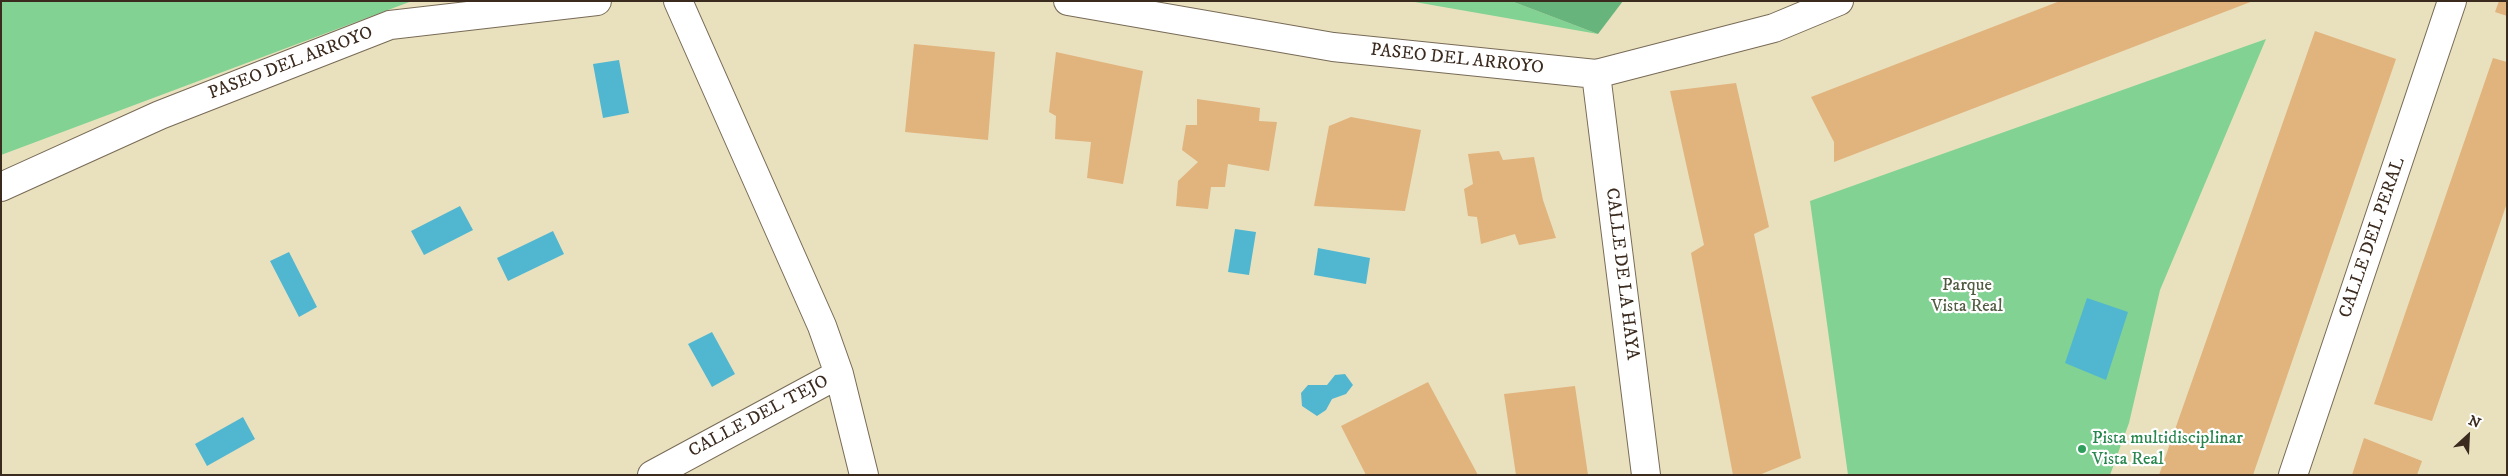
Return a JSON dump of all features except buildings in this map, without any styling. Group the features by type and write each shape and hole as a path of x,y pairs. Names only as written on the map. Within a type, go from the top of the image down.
{"street":[{"name":"PASEO DEL ARROYO","path":"1,187 160,115 390,25 597,1"},
{"path":"678,1 822,326 839,374 864,475"},
{"name":"PASEO DEL ARROYO","path":"1068,1 1333,47 1596,74 1774,28 1839,1"},
{"name":"CALLE DEL PERAL","path":"2294,475 2452,1"},
{"name":"CALLE DE LA HAYA","path":"1596,74 1646,475"},
{"name":"CALLE DEL TEJO","path":"652,475 839,374"}],"green space":[{"path":"1,1 412,1 1,155"},
{"path":"1409,1 1511,1 1598,34"},
{"path":"1511,1 1623,1 1598,34"},
{"name":"Parque Vista Real","path":"2266,39 2160,290 2129,423 2110,475 1848,475 1810,201"}],"water":[{"path":"619,60 629,113 603,118 593,64"},
{"path":"460,206 473,230 424,255 411,231"},
{"path":"1235,229 1256,232 1249,275 1228,272"},
{"path":"553,231 564,254 508,281 497,258"},
{"path":"1318,248 1370,258 1366,284 1314,275"},
{"path":"289,252 317,307 299,317 270,261"},
{"path":"2087,298 2128,312 2106,380 2065,363"},
{"path":"712,332 735,374 712,387 688,344"},
{"path":"1345,374 1353,385 1346,394 1332,399 1326,410 1317,416 1302,406 1301,393 1308,385 1327,385 1335,375"},
{"path":"243,417 255,439 207,466 195,444"}],"place":[{"name":"Pista multidisciplinar Vista Real","path":"2082,449"}]}
